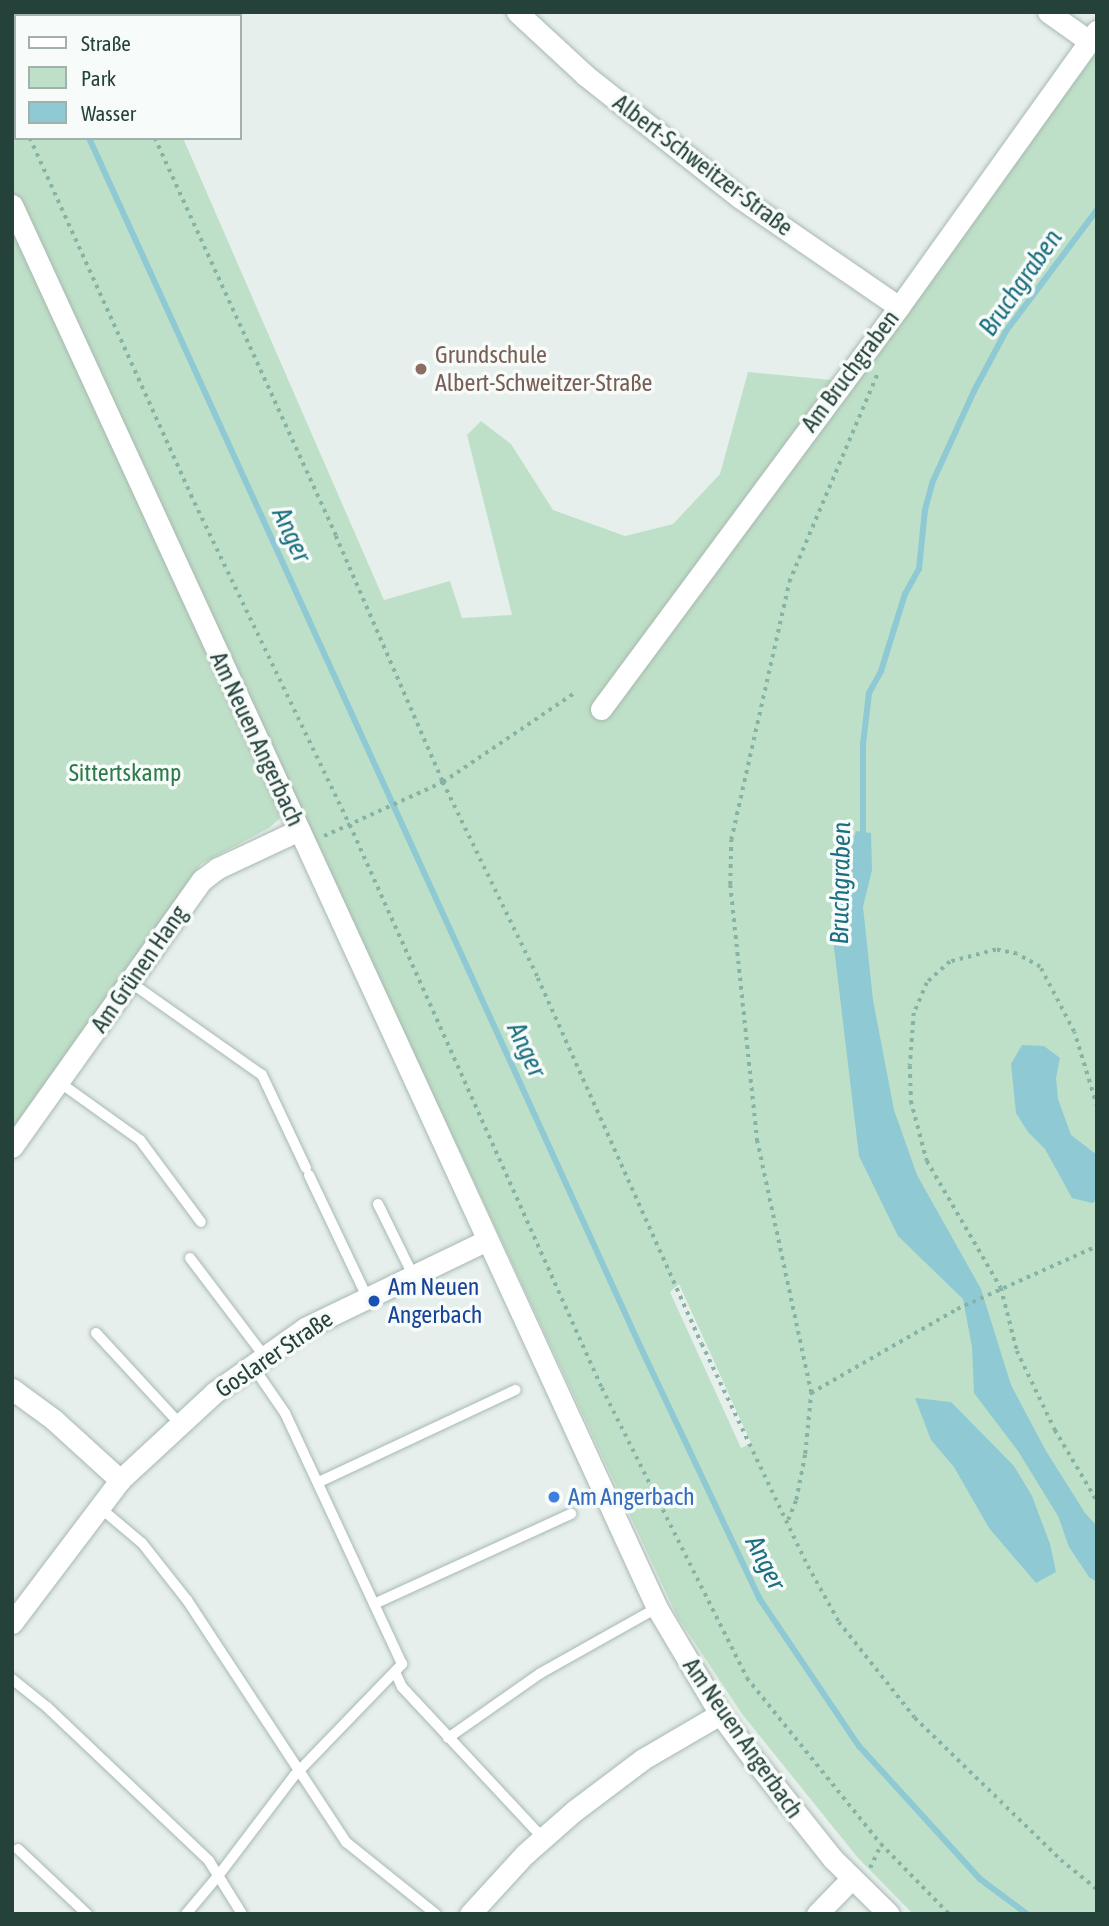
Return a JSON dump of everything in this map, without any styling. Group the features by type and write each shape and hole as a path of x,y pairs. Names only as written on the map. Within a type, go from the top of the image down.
{"street":[{"name":"Albert-Schweitzer-Straße","path":"517,12 585,75 740,197 899,307"},
{"path":"1048,12 1093,36"},
{"name":"Am Bruchgraben","path":"600,709 899,307 1093,36"},
{"name":"Am Neuen Angerbach","path":"12,205 657,1608 720,1714 777,1791 852,1878 889,1914"},
{"name":"Am Grünen Hang","path":"12,1147 202,880 218,869 302,837"},
{"name":"Goslarer Straße","path":"12,1623 120,1480 180,1424 258,1361 305,1328 487,1240"},
{"path":"12,1389 53,1419 120,1480"},
{"path":"470,1914 543,1838 643,1759 720,1714"},
{"path":"817,1914 852,1878"}],"lane":[{"path":"131,982 262,1075 367,1297"},
{"path":"59,1082 140,1140 201,1222"},
{"path":"378,1204 413,1275"},
{"path":"186,1914 218,1877 267,1808 299,1770 402,1664 319,1482 258,1361 190,1258"},
{"path":"96,1333 180,1424"},
{"path":"319,1482 514,1390"},
{"path":"98,1506 142,1543 163,1567 346,1842 436,1914"},
{"path":"373,1604 571,1514"},
{"path":"448,1738 541,1673 657,1608"},
{"path":"395,1672 402,1687 543,1838"},
{"path":"12,1679 47,1707 209,1861 242,1914"},
{"path":"18,1849 87,1914"}],"path":[{"path":"31,140 191,495 350,825 602,1388 747,1678 881,1844 949,1914"},
{"path":"156,140 443,782 521,941 702,1344 839,1622 915,1718 1060,1860 1097,1889"},
{"path":"788,1520 796,1500 803,1465 811,1393 757,1142 730,885 731,840 789,582 881,366"},
{"path":"302,837 350,825 443,782 576,692"},
{"path":"1097,1107 1074,1032 1040,967 1017,954 996,950 950,962 927,983 914,1013 911,1101 928,1161 1001,1288 1017,1351 1055,1430 1097,1501"},
{"path":"811,1393 957,1308 1097,1246"}],"green space":[{"name":"Sittertskamp","path":"12,12 127,12 128,14 14,14 14,140 184,140 384,600 450,581 462,618 512,615 467,435 481,421 511,444 553,510 625,536 673,524 720,474 748,372 851,382 1097,51 1097,1914 913,1914 858,1858 742,1714 677,1616 297,803 269,828 201,864 12,1134","holes":["679,1284 751,1443 741,1448 670,1292"]}],"water":[{"path":"856,831 871,833 872,870 863,907 873,1000 894,1110 917,1175 981,1289 1011,1385 1046,1451 1085,1513 1097,1526 1097,1582 1089,1577 1069,1547 1058,1516 1018,1451 974,1393 972,1347 963,1299 898,1236 859,1156 834,947 836,891"},
{"path":"1022,1045 1044,1046 1060,1058 1056,1078 1058,1099 1071,1135 1097,1155 1097,1200 1092,1203 1072,1198 1045,1149 1028,1132 1016,1113 1011,1064"},
{"path":"915,1398 951,1402 1014,1466 1032,1496 1050,1544 1056,1572 1036,1583 989,1528 954,1467 931,1440"}],"waterway":[{"name":"Anger","path":"90,140 641,1348 759,1598 859,1746 980,1879 1027,1914"},
{"name":"Bruchgraben","path":"863,838 863,744 869,693 881,671 905,594 919,569 925,510 933,481 974,391 1006,331 1097,210"}],"place":[{"name":"Grundschule Albert-Schweitzer-Straße","path":"421,369"},
{"name":"Am Neuen Angerbach","path":"374,1301"},
{"name":"Am Angerbach","path":"554,1497"}]}
